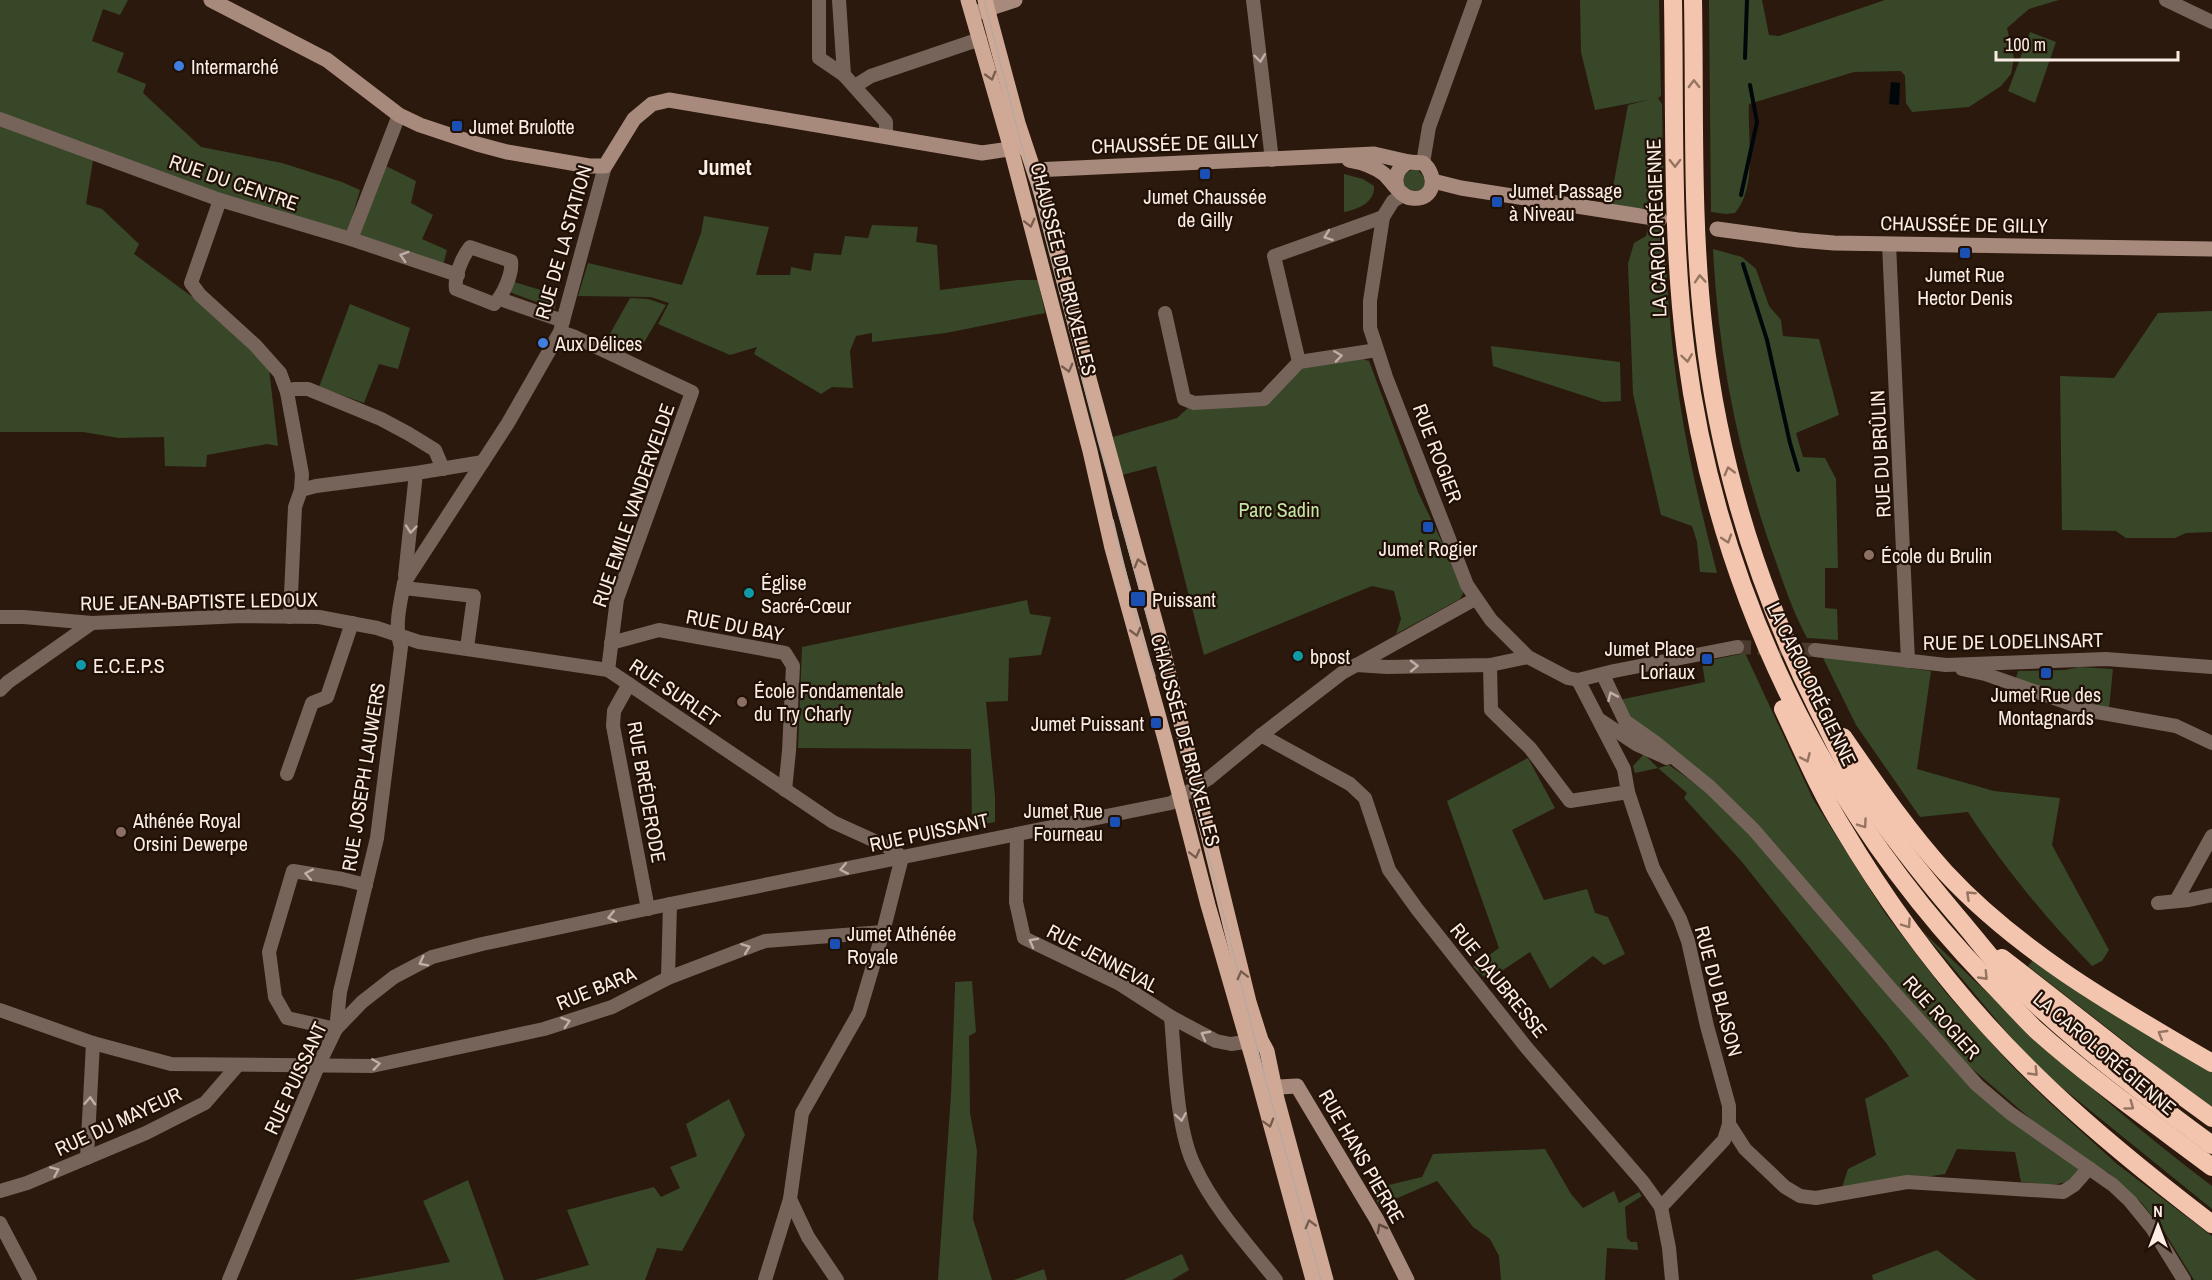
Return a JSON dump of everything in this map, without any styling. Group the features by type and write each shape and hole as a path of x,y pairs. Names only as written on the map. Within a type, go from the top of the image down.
{"highway":[{"name":"LA CAROLORÉGIENNE","path":"1673,0 1678,251 1686,356 1701,442 1725,534 1748,603 1773,663 1833,780 1904,883 1956,947 2043,1035 2112,1093 2212,1167"},
{"name":"LA CAROLORÉGIENNE","path":"1693,0 1698,261 1707,355 1720,438 1744,528 1768,598 1802,677 1862,792 1916,867 2009,977 2036,1004 2125,1080 2212,1145"},
{"path":"1773,663 1783,708 1817,783 1842,828 1930,956 1983,1020 2050,1089 2151,1177 2212,1224"},
{"path":"1802,677 1900,817 1946,872 2005,928 2055,966 2212,1064"},
{"name":"LA CAROLORÉGIENNE","path":"1987,951 2006,960 2130,1058 2212,1118"}],"main road":[{"name":"CHAUSSÉE DE BRUXELLES","path":"978,6 980,39 1019,148 1034,170 1162,646 1190,792 1208,905 1254,1041 1312,1280"},
{"name":"CHAUSSÉE DE BRUXELLES","path":"978,6 1019,148 1017,171 1090,451 1112,548 1190,792"},
{"name":"CHAUSSÉE DE BRUXELLES","path":"1254,1041 1267,1051 1268,1088 1326,1280"}],"street":[{"path":"211,0 327,60 399,115 420,125 477,144 551,160 605,166"},
{"path":"819,0 819,58 844,75 855,86 885,122 885,137"},
{"path":"839,0 844,75"},
{"path":"978,6 1015,0"},
{"path":"1253,0 1272,160"},
{"path":"1416,162 1431,172 1433,181 1431,189 1422,197 1415,199 1400,191 1396,178 1398,171 1416,162 1475,0"},
{"path":"2166,0 2212,22"},
{"path":"855,86 872,76 980,39"},
{"name":"RUE DE LA STATION","path":"397,636 404,586 508,423 561,326 605,166 634,119 652,104 669,100 982,153 1019,148"},
{"path":"351,239 399,115"},
{"name":"RUE DU CENTRE","path":"0,119 220,200 351,239 458,275"},
{"name":"CHAUSSÉE DE GILLY","path":"1017,171 1374,154 1416,162"},
{"name":"CHAUSSÉE DE GILLY","path":"1334,157 1359,161 1372,167 1383,173 1400,191"},
{"path":"1433,181 1461,188 1660,219"},
{"path":"1299,362 1274,255 1383,217 1400,191"},
{"path":"220,200 191,283 200,295 255,345 280,373 287,392 302,474 301,490 295,507 290,616"},
{"name":"RUE ROGIER","path":"1383,217 1370,301 1370,328 1467,585 1491,620 1528,657 1568,678 1578,680"},
{"name":"CHAUSSÉE DE GILLY","path":"1717,228 1798,240 1889,244 2212,249"},
{"name":"RUE DU BRÛLIN","path":"1889,244 1908,661"},
{"path":"470,248 511,261 512,266 500,299 494,304 458,291 455,286 458,275 463,259 470,248"},
{"path":"500,299 561,326"},
{"path":"1165,313 1184,399 1194,403 1264,399 1299,362 1377,350"},
{"name":"RUE EMILE VANDERVELDE","path":"561,326 575,337 692,392 618,599 608,670"},
{"path":"287,392 294,389 308,389 393,425 435,450 443,469"},
{"path":"301,490 483,462"},
{"path":"416,473 404,586 474,596 467,648"},
{"path":"1190,792 1342,673 1475,599"},
{"name":"RUE JEAN-BAPTISTE LEDOUX","path":"0,617 24,616 92,623 242,616 319,617 377,628 397,636"},
{"path":"0,690 92,623"},
{"path":"286,774 312,703 327,697 351,623"},
{"name":"RUE DU BAY","path":"611,643 659,630 785,653 794,666 785,790"},
{"name":"RUE SURLET","path":"397,636 419,642 608,670 833,822 888,847 902,857"},
{"name":"RUE JOSEPH LAUWERS","path":"336,1029 340,993 377,838 401,647 397,636"},
{"path":"1578,680 1737,647"},
{"name":"RUE DE LODELINSART","path":"1815,650 1946,665 2106,660 2212,667"},
{"path":"1356,665 1387,667 1490,665 1528,657"},
{"path":"1490,665 1491,710 1530,748 1570,801 1628,792"},
{"path":"1946,665 1985,674 2091,711 2176,726 2212,743"},
{"path":"1603,675 1625,721 1682,765"},
{"name":"RUE DU BLASON","path":"1578,680 1624,769 1628,792 1653,868 1680,919 1688,941 1707,1026 1729,1106 1729,1124"},
{"name":"RUE BRÉDERODE","path":"629,684 614,711 613,726 648,909"},
{"path":"1600,720 1636,744 1682,765"},
{"path":"1624,769 1636,744 1636,728"},
{"name":"RUE DAUBRESSE","path":"1261,735 1350,784 1365,798 1389,870 1417,909 1526,1047 1643,1182 1661,1207 1669,1248 1671,1280"},
{"name":"RUE ROGIER","path":"1682,765 1710,787 1754,830 1977,1085 2010,1113 2113,1185 2134,1205 2152,1228 2184,1280"},
{"name":"RUE PUISSANT","path":"229,1280 318,1066 336,1029 362,1002 394,976 432,957 482,944 1171,803 1190,792"},
{"name":"RUE JENNEVAL","path":"1017,834 1016,902 1024,938 1120,984 1171,1017 1216,1041 1231,1044 1254,1041"},
{"path":"2176,901 2212,836"},
{"path":"765,1280 790,1199 802,1113 859,1013 902,857"},
{"path":"336,1029 287,1018 275,997 269,952 293,871 366,885"},
{"path":"2158,903 2212,894"},
{"path":"668,978 670,904"},
{"name":"RUE BARA","path":"0,1010 93,1044 171,1064 372,1066 544,1029 612,1007 668,978 765,941 883,932"},
{"path":"1171,1017 1181,1121 1194,1166 1230,1222 1276,1280"},
{"path":"87,1158 93,1044"},
{"name":"RUE DU MAYEUR","path":"0,1191 27,1183 146,1133 205,1102 238,1065"},
{"name":"RUE HANS PIERRE","path":"1268,1088 1297,1086 1377,1221 1407,1280"},
{"path":"1661,1207 1724,1140 1729,1124"},
{"path":"1729,1124 1745,1149 1785,1187 1800,1196 1816,1198 1907,1182 2062,1192 2074,1185 2089,1168"},
{"path":"790,1199 808,1237 837,1280"},
{"path":"0,1223 30,1280"}],"green space":[{"path":"0,0 128,0 120,15 103,9 92,41 124,53 117,72 146,84 143,93 201,147 282,163 360,190 346,238 94,154 86,204 102,209 139,244 134,254 198,301 268,360 278,446 267,444 207,455 206,467 165,466 164,437 119,438 83,432 0,432"},
{"path":"1580,0 1659,0 1661,96 1658,98 1662,104 1664,209 1612,207 1611,198 1628,105 1648,100 1595,110 1581,52"},
{"path":"1709,0 1762,0 1769,35 1779,36 1885,0 2059,0 2029,9 2007,28 2014,58 2011,74 2001,86 1969,107 1912,112 1906,103 1905,76 1901,71 1854,72 1749,104 1750,161 1747,189 1735,213 1726,214 1711,212"},
{"path":"2030,32 2056,42 2035,103 2008,91"},
{"path":"380,163 416,181 411,203 433,215 422,239 447,250 442,269 351,239"},
{"path":"1416,168 1426,179 1427,183 1422,190 1411,190 1404,186 1406,173"},
{"path":"1344,174 1363,179 1374,186 1374,192 1365,204 1344,212"},
{"path":"704,216 769,227 756,275 790,275 791,267 811,271 814,253 841,255 845,236 868,238 872,225 918,227 916,242 937,245 940,290 1018,280 1038,280 1045,313 946,333 872,342 872,333 856,336 850,351 853,388 832,387 821,394 754,354 757,347 730,355 658,324 669,303 651,297 578,296 588,263 682,285 701,233"},
{"path":"1650,217 1663,223 1671,332 1679,397 1696,486 1717,573 1700,572 1697,542 1692,526 1661,515 1633,394 1628,264 1634,243 1646,236"},
{"path":"1713,249 1742,257 1756,269 1769,306 1781,320 1783,336 1819,339 1839,415 1796,433 1803,457 1825,458 1836,479 1838,568 1825,568 1825,608 1837,609 1838,640 1807,638 1790,601 1763,524 1732,408 1720,329"},
{"path":"511,281 557,295 555,309 507,291"},
{"path":"630,298 648,299 666,305 639,351 607,339"},
{"path":"350,304 410,328 398,369 379,364 364,403 319,387"},
{"path":"2212,311 2212,532 2186,533 2175,538 2126,538 2116,531 2062,530 2060,376 2114,378 2158,313"},
{"path":"1491,346 1620,362 1621,401 1603,402 1493,366"},
{"name":"Parc Sadin","path":"1363,359 1369,361 1418,492 1465,590 1460,599 1396,634 1401,619 1394,591 1372,586 1204,655 1156,466 1122,475 1113,437 1177,418 1189,407 1269,403 1300,368"},
{"path":"1027,600 1030,614 1051,617 1041,655 1009,658 1008,701 986,702 995,796 995,822 972,826 971,749 798,748 802,647"},
{"path":"1745,653 1813,799 1885,913 1946,993 2012,1066 2117,1164 2212,1236 2212,1280 2194,1280 2165,1233 2141,1202 2109,1173 2068,1151 1969,1066 1958,1064 2089,1168 2072,1181 2052,1185 2021,1182 2015,1152 1957,1149 1945,1174 1841,1190 1848,1169 1876,1155 1865,1099 1909,1076 1887,1044 1742,862 1684,798 1687,793 1658,768 1669,765 1721,802 1624,711 1619,700 1705,682 1702,662"},
{"path":"1822,656 1931,671 1917,769 1994,791 2060,798 2052,845 2109,950 2102,961 2092,966 2058,929 2011,873 1968,812 1920,817 1856,725"},
{"path":"2079,667 2113,669 2109,709 2089,706 2016,678 2018,671 2065,670"},
{"path":"1644,754 1658,768 1635,773 1633,766"},
{"path":"1528,758 1555,808 1512,830 1544,900 1587,889 1595,913 1608,917 1625,954 1604,965 1593,956 1550,989 1530,952 1488,980 1473,967 1499,948 1447,801"},
{"path":"1923,932 2100,1095 2212,1186 2212,1209 2034,1065"},
{"path":"2034,959 2212,1068 2212,1107 2028,966"},
{"path":"972,981 976,1032 969,1036 970,1113 977,1151 973,1219 992,1280 938,1280 951,1095 955,982"},
{"path":"729,1099 745,1135 682,1251 657,1248 645,1280 535,1280 589,1265 567,1210 654,1187 661,1197 680,1188 670,1167 697,1156 686,1124"},
{"path":"1545,1149 1571,1194 1583,1208 1614,1191 1619,1203 1639,1192 1642,1196 1625,1207 1627,1238 1631,1242 1637,1242 1638,1250 1607,1248 1605,1280 1501,1280 1499,1256 1490,1239 1473,1227 1437,1181 1379,1206 1372,1189 1422,1177 1433,1154"},
{"path":"468,1180 504,1280 353,1280 450,1262 423,1201"},
{"path":"1937,1250 1976,1280 1873,1280 1872,1275"},
{"path":"1182,1254 1189,1270 1172,1280 1124,1280"},
{"path":"1044,1269 1047,1280 1014,1280"}],"shaded area":[{"path":"1891,82 1900,83 1899,105 1889,104"}],"waterway":[{"path":"1745,58 1747,0"},
{"path":"1741,195 1757,122 1750,85"},
{"path":"1743,264 1767,340 1798,470"}],"tunnel":[{"path":"1737,647 1815,650"}],"tram line":[{"path":"984,0 1098,440 1156,648 1261,1063 1321,1280"},
{"path":"1113,520 1139,628 1155,676"}],"place":[{"name":"Intermarché","path":"179,66"},
{"name":"Jumet Brulotte","path":"457,126"},
{"name":"Jumet Chaussée de Gilly","path":"1205,174"},
{"name":"Jumet Passage à Niveau","path":"1497,202"},
{"name":"Jumet Rue Hector Denis","path":"1965,253"},
{"name":"Aux Délices","path":"543,343"},
{"name":"Jumet Rogier","path":"1428,527"},
{"name":"École du Brulin","path":"1869,555"},
{"name":"Église Sacré-Cœur","path":"749,593"},
{"name":"Puissant","path":"1138,599"},
{"name":"bpost","path":"1298,656"},
{"name":"Jumet Place Loriaux","path":"1707,659"},
{"name":"E.C.E.P.S","path":"81,665"},
{"name":"Jumet Rue des Montagnards","path":"2046,673"},
{"name":"École Fondamentale du Try Charly","path":"742,702"},
{"name":"Jumet Puissant","path":"1156,723"},
{"name":"Jumet Rue Fourneau","path":"1115,822"},
{"name":"Athénée Royal Orsini Dewerpe","path":"121,832"},
{"name":"Jumet Athénée Royale","path":"835,944"}],"district":[{"name":"Jumet","path":"725,167"}]}
